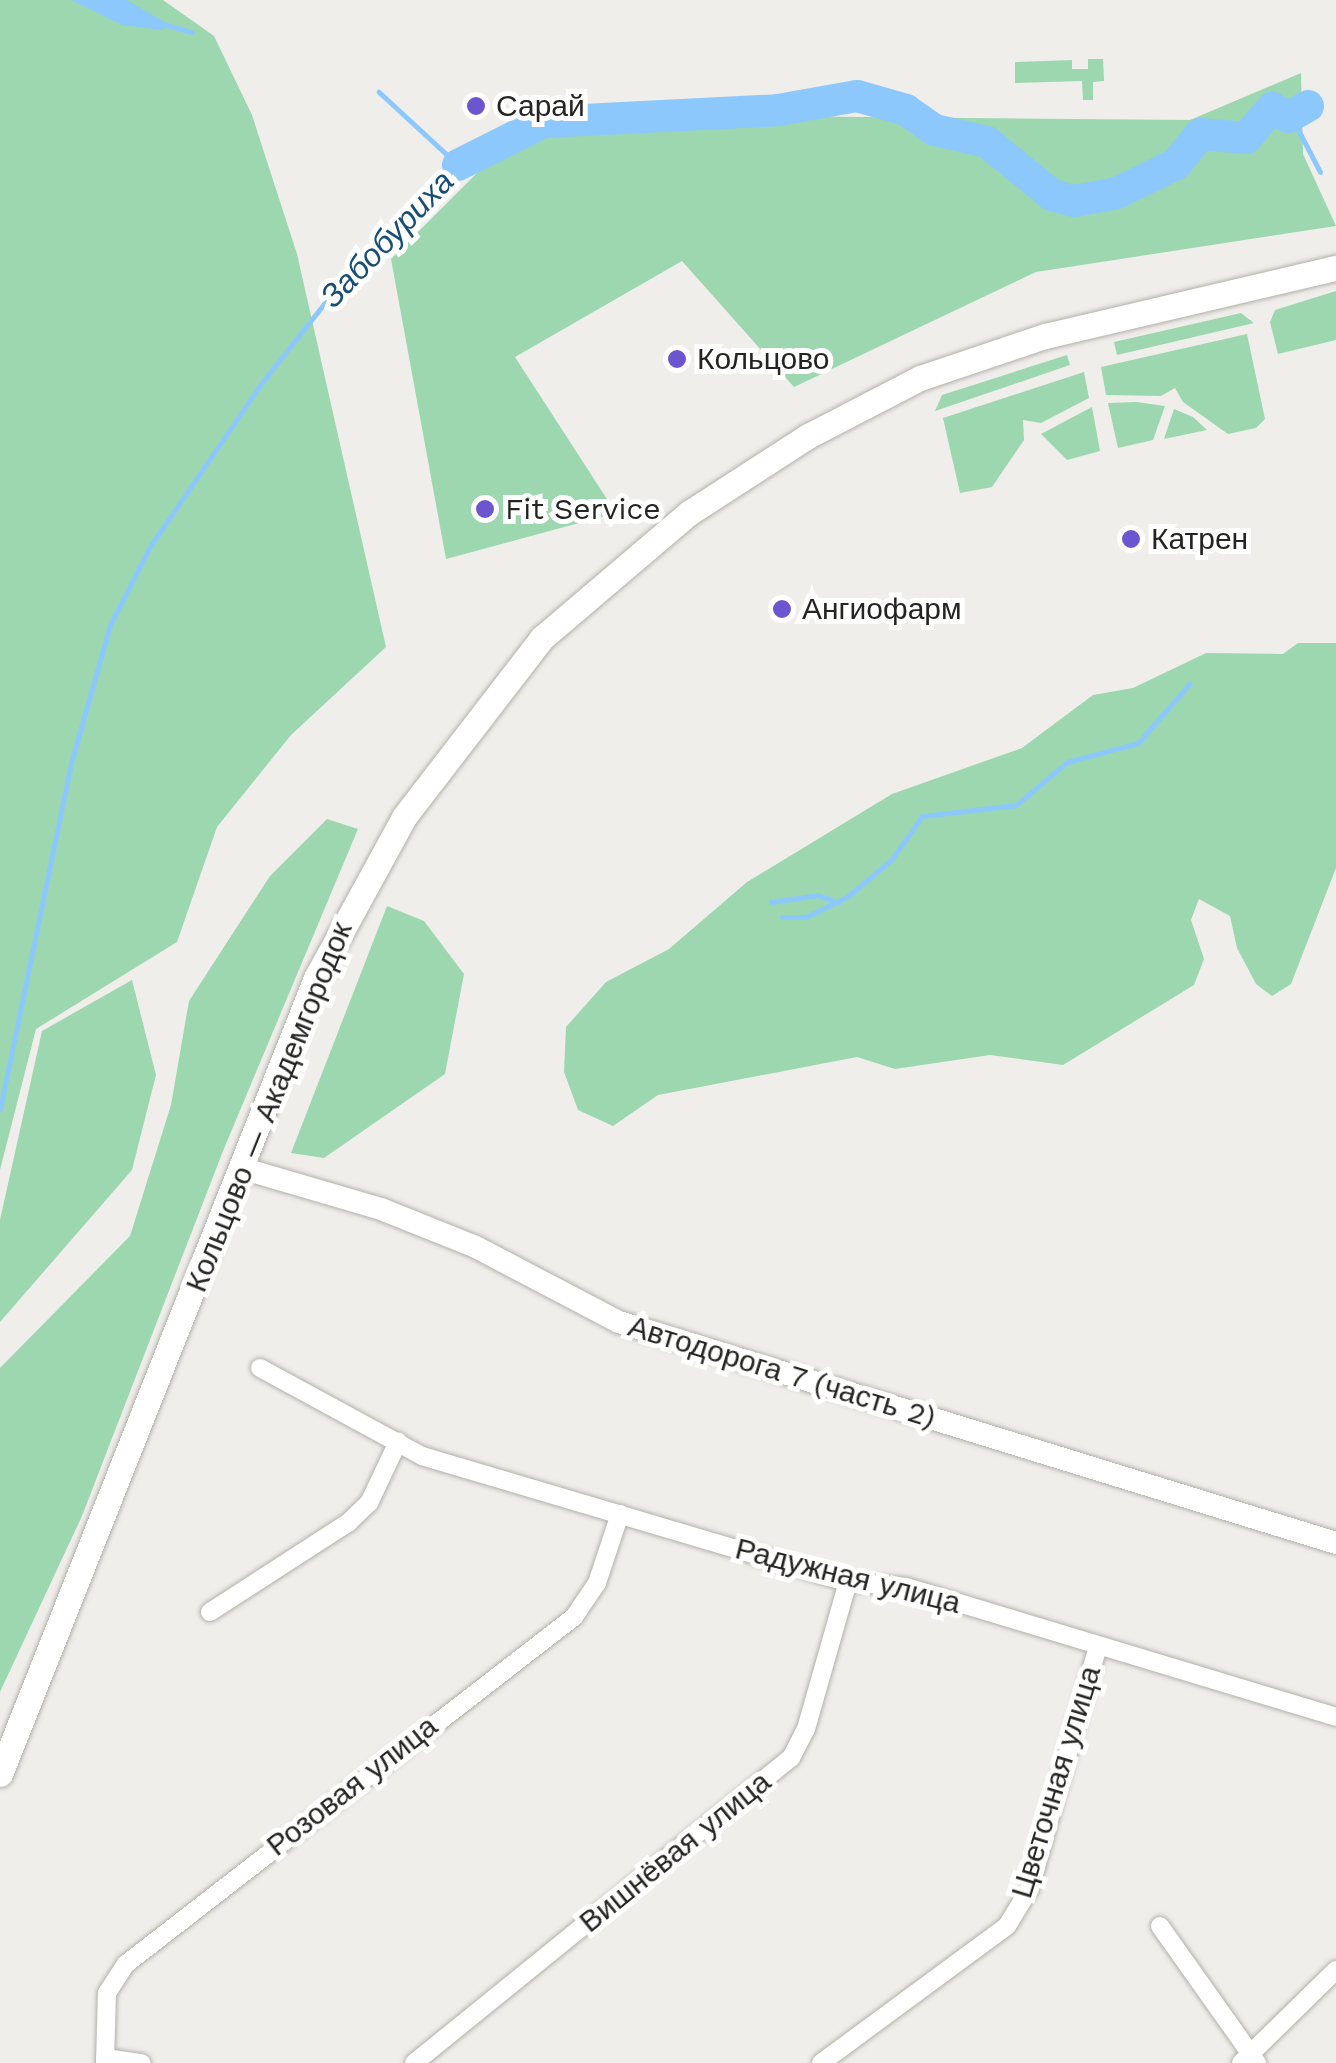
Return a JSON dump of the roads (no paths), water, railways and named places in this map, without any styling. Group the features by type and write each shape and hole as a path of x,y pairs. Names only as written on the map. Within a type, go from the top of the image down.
{"main road":[{"name":"Кольцово — Академгородок","path":"0,1774 316,978 372,867 501,688 591,590 689,513 793,446 920,378 1045,336 1336,268"}],"street":[{"name":"Автодорога 7 (часть 2)","path":"241,1168 380,1209 476,1247 543,1288 619,1322 1336,1543"},
{"name":"Радужная улица","path":"260,1368 422,1456 848,1582 906,1587 1336,1717"},
{"path":"210,1612 349,1522 369,1502 398,1442"},
{"name":"Розовая улица","path":"105,2060 106,1993 126,1964 574,1617 598,1583 620,1514"},
{"name":"Вишнёвая улица","path":"414,2063 790,1758 806,1729 848,1582"},
{"name":"Цветочная улица","path":"821,2063 1007,1926 1030,1888 1098,1646"},
{"path":"1160,1926 1250,2060 1336,1970"},
{"path":"105,2060 142,2063"}],"water":[{"path":"71,0 127,0 166,23 164,30 122,25"}],"waterway":[{"path":"160,23 192,32"},
{"name":"Забобуриха","path":"0,1109 71,763 110,625 149,548 260,385 338,286 458,165 379,92"},
{"name":"Забобуриха","path":"458,165 544,122 778,110 857,96 906,110 935,130 987,142 1052,195 1074,201 1117,193 1176,164 1200,134 1246,138 1272,108 1289,117 1308,106"},
{"path":"1291,116 1320,172"},
{"path":"782,917 806,917 847,897 892,859 922,816 1016,805 1067,762 1138,743 1190,683"},
{"path":"771,902 818,895 839,903"}],"place":[{"name":"Сарай","path":"476,106"},
{"name":"Кольцово","path":"677,359"},
{"name":"Fit Service","path":"485,509"},
{"name":"Катрен","path":"1131,539"},
{"name":"Ангиофарм","path":"782,609"}]}
